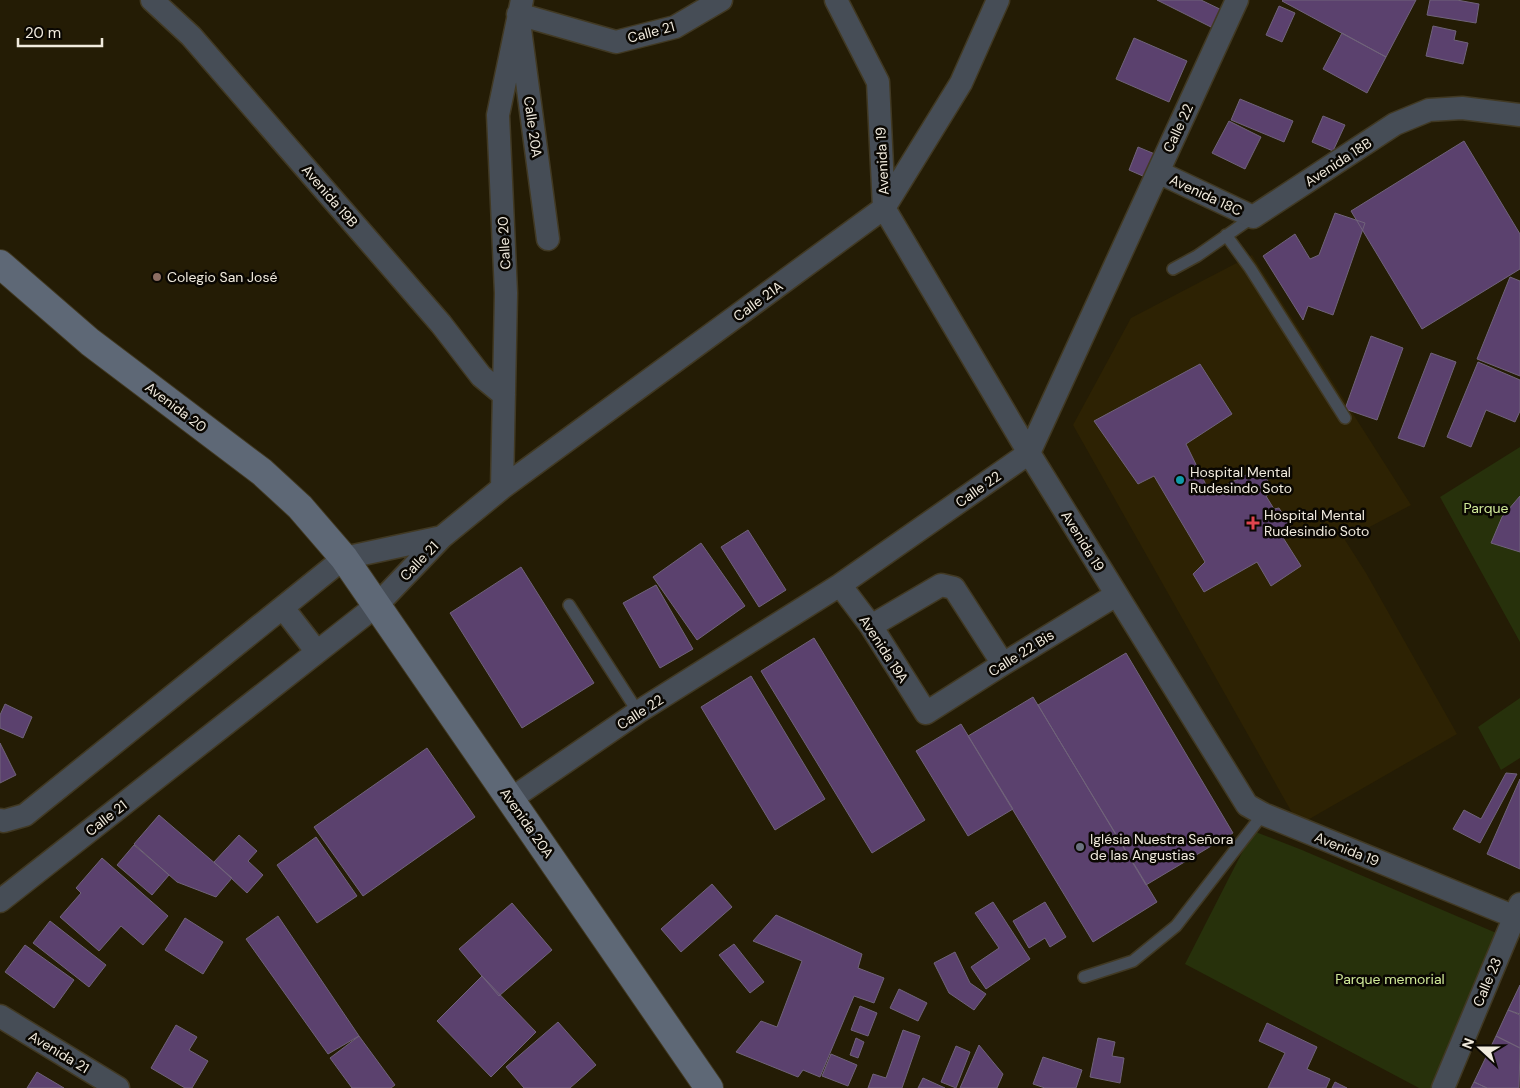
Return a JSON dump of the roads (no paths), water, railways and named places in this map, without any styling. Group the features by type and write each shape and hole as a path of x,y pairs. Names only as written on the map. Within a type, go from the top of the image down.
{"main road":[{"name":"Avenida 20","path":"0,264 90,342 262,472 300,507 344,558"},
{"name":"Avenida 20A","path":"344,558 713,1088"}],"street":[{"name":"Avenida 19B","path":"152,0 191,36 441,324 481,376 504,395"},
{"name":"Calle 21","path":"520,7 616,42 675,27 721,0"},
{"name":"Avenida 19","path":"836,0 878,82 884,208 1029,452 1247,805 1262,814 1518,914"},
{"name":"Calle 21A","path":"442,538 502,488 884,208 961,83 998,0"},
{"name":"Calle 22","path":"511,799 638,712 840,585 1029,452 1237,0"},
{"name":"Calle 20","path":"502,488 506,293 498,115 520,7"},
{"name":"Calle 20A","path":"520,7 548,239"},
{"name":"Avenida 18B","path":"1253,217 1395,124 1429,110 1462,108 1520,115"},
{"name":"Avenida 18C","path":"1158,172 1253,217"},
{"name":"Calle 21","path":"0,820 4,821 25,816 344,558 442,538"},
{"name":"Calle 21","path":"0,901 377,605 442,538"},
{"name":"Avenida 19A","path":"840,585 871,626 926,713"},
{"path":"871,626 941,585 954,588 1003,664"},
{"name":"Calle 22 Bis","path":"926,713 1116,595"},
{"path":"283,608 317,652"},
{"name":"Calle 23","path":"1443,1088 1518,914"},
{"name":"Avenida 21","path":"0,1016 118,1088"}],"lane":[{"name":"Avenida 18B","path":"1173,270 1197,256 1253,217"},
{"path":"1226,235 1250,268 1345,418"},
{"path":"569,605 638,712"},
{"path":"1084,977 1133,960 1176,926 1262,814"}],"place":[{"name":"Colegio San José","path":"157,277"},
{"name":"Hospital Mental Rudesindo Soto","path":"1180,480"},
{"name":"Hospital Mental Rudesindio Soto","path":"1253,523"},
{"name":"Iglésia Nuestra Señora de las Angustias","path":"1080,847"}],"park label":[{"name":"Parque","path":"1486,508"},
{"name":"Parque memorial","path":"1390,979"}]}
